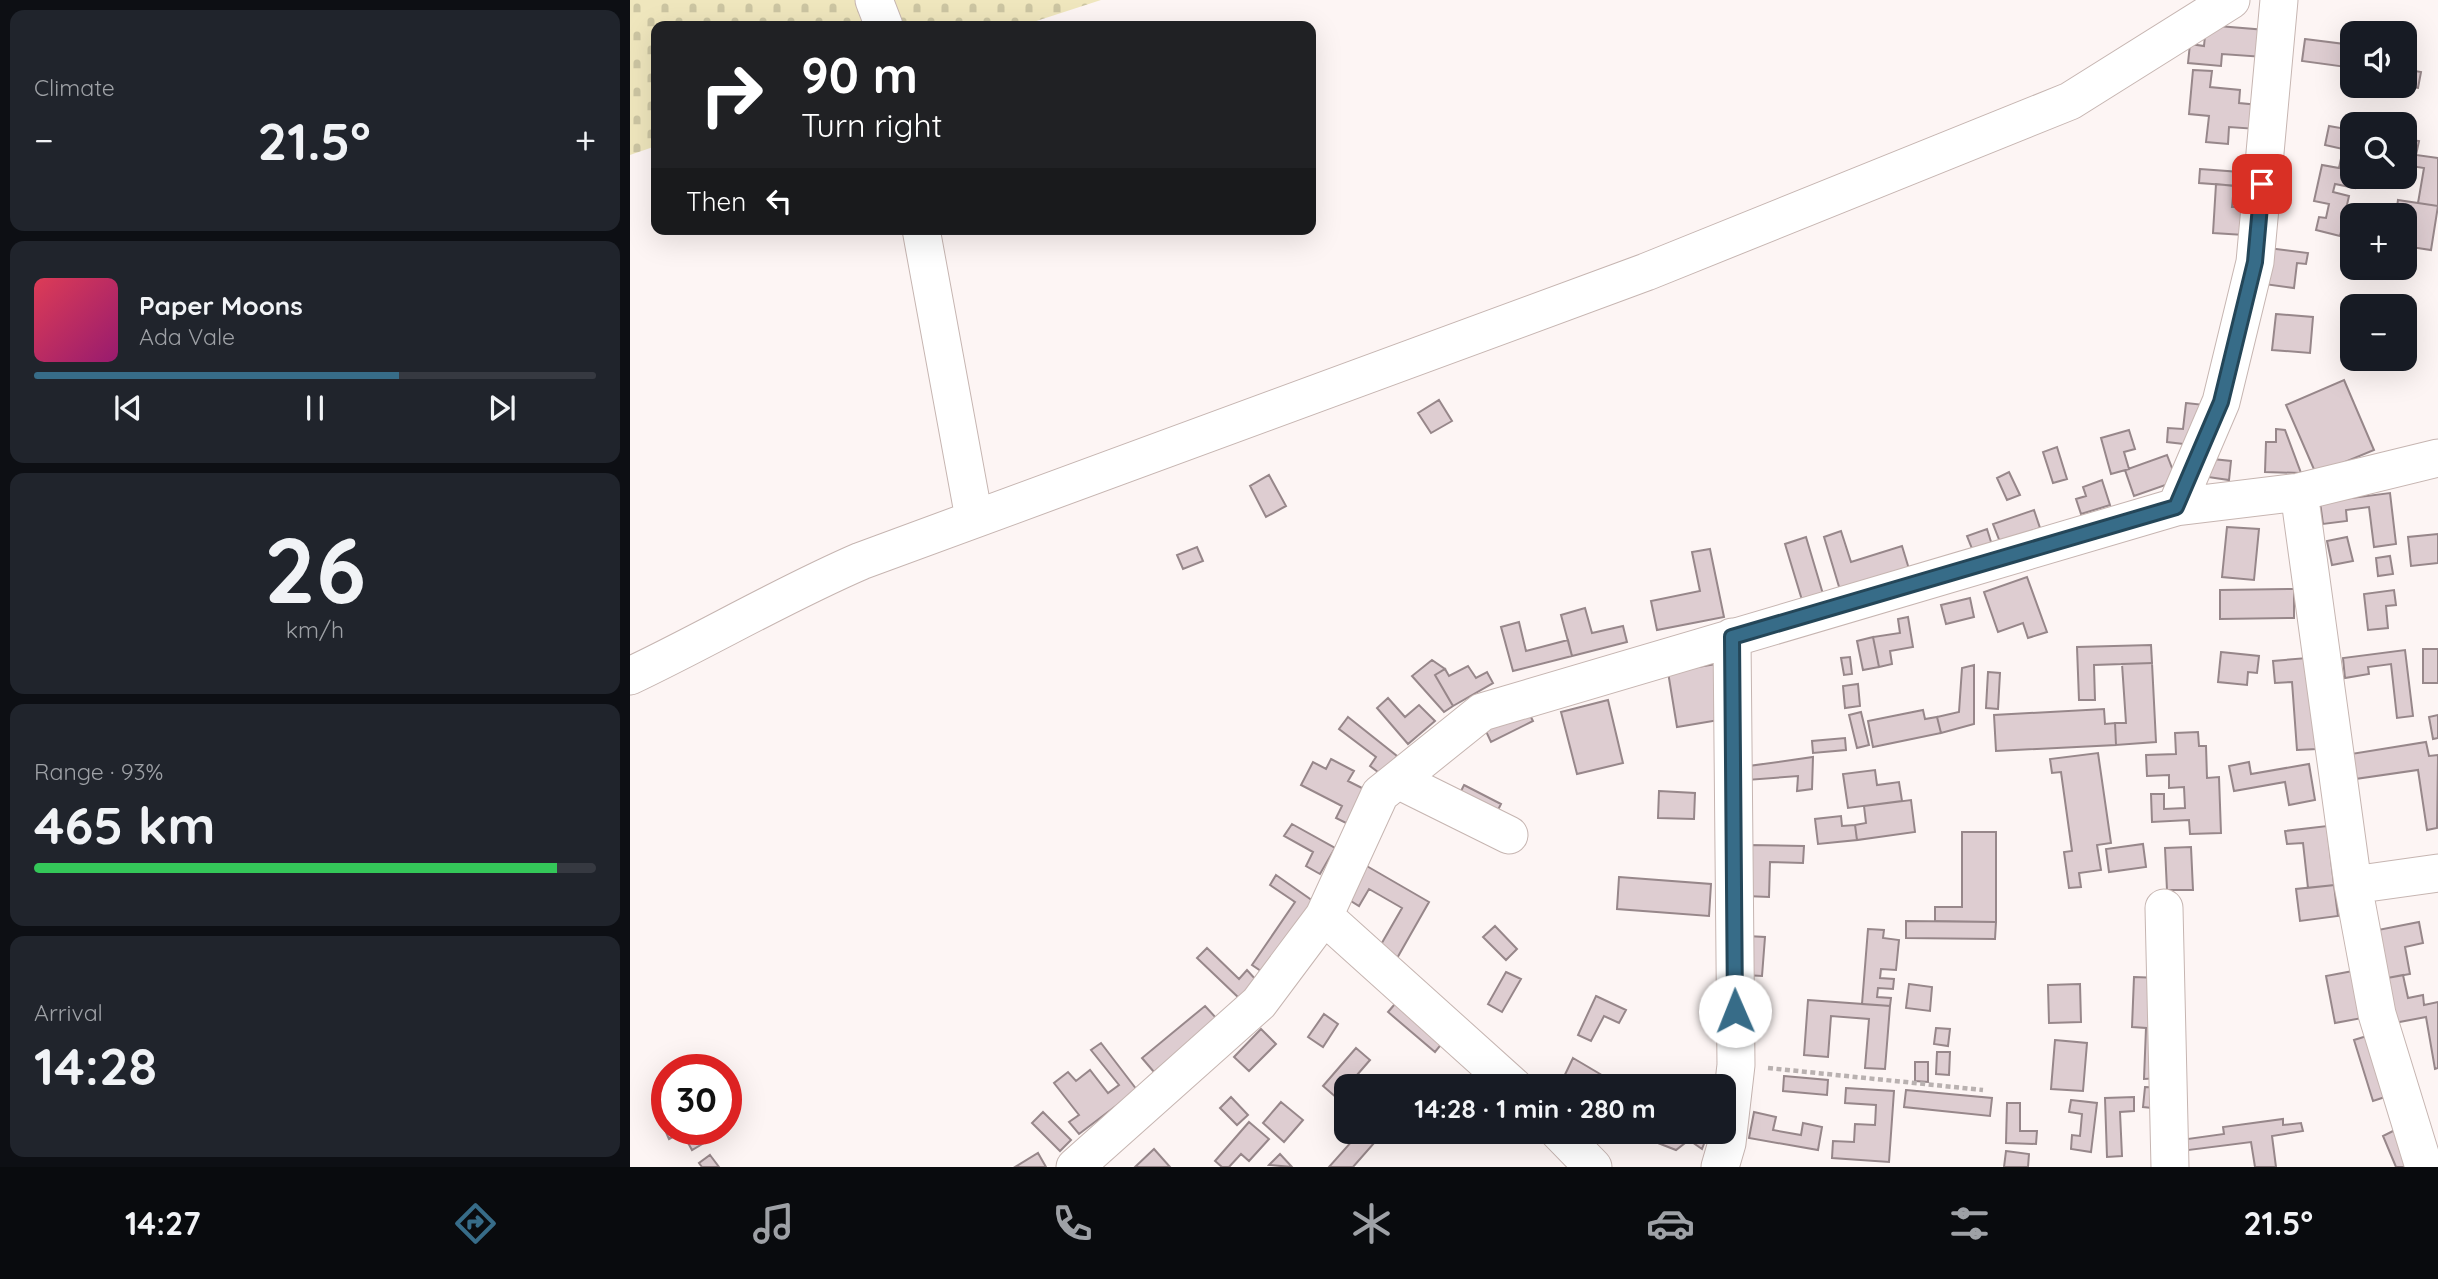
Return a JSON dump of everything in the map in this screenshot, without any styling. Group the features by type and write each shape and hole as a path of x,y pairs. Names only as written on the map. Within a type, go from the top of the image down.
{"street":[{"path":"874,0 882,21"},
{"path":"630,676 701,642 800,587 974,518 1646,272 2070,101 2231,0"},
{"path":"2176,507 2221,402 2255,262 2279,0"},
{"path":"922,235 974,518"},
{"path":"1074,1167 1259,1003 1324,916 1380,794 1482,712 2176,507 2299,492 2438,458"},
{"path":"2299,492 2353,885 2377,1014 2424,1167"},
{"path":"1720,1167 1727,1143 1736,1065 1732,637"},
{"path":"1398,780 1509,835"},
{"path":"2353,885 2438,873"},
{"path":"2164,908 2171,1167"},
{"path":"1324,916 1500,1074"},
{"path":"1571,1144 1593,1167"}],"path":[{"path":"1736,1065 1983,1090"}],"green space":[{"path":"630,0 1101,0 1036,21 651,21 651,148 630,155"}],"building":[{"path":"2206,25 2266,30 2264,57 2222,54 2221,66 2188,63 2190,44 2204,46"},
{"path":"2305,39 2340,43 2340,66 2302,61"},
{"path":"2193,70 2212,71 2210,87 2240,90 2239,103 2259,105 2257,129 2229,127 2228,144 2206,142 2209,116 2189,114"},
{"path":"2417,71 2421,72 2417,88"},
{"path":"2329,126 2340,128 2340,148 2325,145"},
{"path":"2417,155 2438,158 2438,206 2418,203 2424,168 2417,167"},
{"path":"2340,163 2340,185 2335,184 2333,192 2349,196 2347,203 2340,203 2340,236 2316,230 2319,217 2326,218 2329,204 2314,201 2322,165 2339,168"},
{"path":"2200,169 2240,172 2239,186 2199,183"},
{"path":"2216,184 2234,186 2232,207 2246,207 2244,235 2213,233"},
{"path":"2398,200 2438,206 2431,250 2417,248 2417,203 2398,203"},
{"path":"2268,248 2308,253 2306,264 2297,263 2294,288 2264,284"},
{"path":"2276,314 2313,317 2310,353 2272,350"},
{"path":"2344,380 2374,450 2316,474 2286,405"},
{"path":"1439,400 1452,421 1431,433 1418,413"},
{"path":"2186,403 2205,405 2192,445 2167,442 2168,428 2183,429"},
{"path":"2276,429 2285,430 2301,473 2265,472 2266,442 2276,442"},
{"path":"2129,430 2135,449 2124,452 2129,469 2111,474 2101,438"},
{"path":"2057,447 2067,479 2053,483 2043,452"},
{"path":"2167,455 2177,481 2134,496 2125,470"},
{"path":"2203,458 2231,461 2229,480 2201,476"},
{"path":"2009,472 2020,495 2007,500 1997,478"},
{"path":"1269,475 1286,506 1266,517 1250,486"},
{"path":"2102,480 2110,505 2081,514 2076,499 2086,496 2083,487"},
{"path":"2390,493 2396,544 2374,547 2369,507 2346,510 2347,521 2323,524 2320,502"},
{"path":"2034,510 2040,528 2000,542 1993,524"},
{"path":"2227,527 2259,529 2254,580 2222,577"},
{"path":"1987,529 1992,545 1973,551 1967,536"},
{"path":"1841,531 1851,562 1902,546 1909,569 1840,590 1824,537"},
{"path":"2438,534 2438,563 2411,566 2408,537"},
{"path":"1806,537 1823,594 1802,600 1785,544"},
{"path":"2347,537 2353,561 2332,565 2327,541"},
{"path":"1197,547 1203,561 1183,569 1177,555"},
{"path":"1710,549 1724,617 1657,630 1651,601 1700,591 1692,552"},
{"path":"2390,556 2393,574 2378,576 2376,558"},
{"path":"2027,577 2047,632 2028,638 2023,623 1998,632 1984,592"},
{"path":"2294,589 2294,618 2220,619 2220,590"},
{"path":"2394,590 2396,605 2386,606 2388,628 2368,630 2364,594"},
{"path":"1970,598 1974,617 1946,624 1941,605"},
{"path":"1585,608 1592,633 1623,626 1627,642 1572,656 1561,615"},
{"path":"1908,617 1913,647 1890,651 1892,664 1879,667 1873,637 1900,633 1898,619"},
{"path":"1519,622 1526,651 1568,640 1572,656 1513,671 1501,627"},
{"path":"1873,637 1879,667 1863,670 1857,641"},
{"path":"2151,645 2152,663 2094,665 2095,700 2079,700 2077,647"},
{"path":"2423,649 2438,649 2438,683 2423,683"},
{"path":"2405,650 2413,716 2397,718 2391,664 2368,667 2369,674 2345,678 2343,658"},
{"path":"2221,652 2259,656 2257,673 2248,672 2247,685 2218,682"},
{"path":"1850,657 1852,674 1844,675 1841,658"},
{"path":"2307,658 2317,749 2297,750 2292,682 2275,683 2273,661"},
{"path":"1432,660 1445,669 1435,675 1453,706 1444,712 1412,676"},
{"path":"2152,663 2156,742 2116,745 2115,723 2126,723 2122,664"},
{"path":"1716,664 1725,719 1677,727 1668,672"},
{"path":"1974,665 1974,724 1941,733 1937,717 1959,712 1962,668"},
{"path":"1468,666 1476,678 1487,672 1493,683 1453,706 1435,675 1445,669 1449,676"},
{"path":"1988,672 2000,673 1998,709 1986,708"},
{"path":"1858,684 1860,706 1845,708 1843,686"},
{"path":"1388,698 1405,717 1419,705 1435,721 1408,744 1377,708"},
{"path":"1608,700 1623,763 1577,774 1561,712"},
{"path":"1526,707 1533,721 1491,742 1484,727"},
{"path":"2104,709 2105,724 2115,723 2116,745 1996,751 1994,715"},
{"path":"1923,710 1925,719 1937,717 1941,733 1873,747 1868,721"},
{"path":"1861,712 1869,745 1857,748 1849,715"},
{"path":"2438,715 2438,738 2433,739 2429,717"},
{"path":"1348,717 1397,756 1382,775 1370,766 1376,757 1339,729"},
{"path":"2198,732 2199,746 2206,746 2207,778 2219,777 2221,833 2190,834 2189,820 2152,822 2151,794 2164,794 2164,809 2185,808 2184,787 2169,788 2169,775 2147,776 2146,755 2176,754 2175,733"},
{"path":"1845,738 1846,750 1813,753 1812,741"},
{"path":"2426,742 2429,756 2438,755 2437,828 2427,830 2418,770 2355,779 2351,754"},
{"path":"2098,753 2111,843 2097,845 2101,870 2079,873 2081,887 2069,888 2064,852 2072,851 2061,772 2052,773 2050,759"},
{"path":"1813,757 1812,789 1797,791 1798,776 1747,780 1749,766"},
{"path":"1331,759 1354,771 1348,781 1368,791 1350,825 1336,818 1342,806 1301,785 1313,762 1326,769"},
{"path":"2249,762 2251,774 2309,764 2315,800 2289,805 2285,782 2234,791 2229,766"},
{"path":"1875,770 1877,785 1899,782 1902,801 1848,808 1843,774"},
{"path":"1464,785 1501,804 1493,820 1456,801"},
{"path":"1659,791 1695,793 1694,819 1658,818"},
{"path":"1911,800 1915,832 1857,840 1855,825 1866,823 1864,806"},
{"path":"1841,816 1842,826 1855,825 1857,840 1818,844 1815,819"},
{"path":"1292,824 1335,848 1320,874 1306,866 1313,852 1284,836"},
{"path":"2327,826 2334,885 2308,888 2303,843 2287,844 2285,831"},
{"path":"1962,832 1996,832 1996,922 1935,921 1935,907 1962,907"},
{"path":"2143,844 2146,867 2109,872 2106,849"},
{"path":"1748,845 1804,846 1803,863 1770,862 1769,897 1746,896"},
{"path":"2191,847 2193,890 2167,890 2165,848"},
{"path":"1365,865 1429,902 1396,960 1379,948 1402,908 1369,889 1359,906 1346,898"},
{"path":"1276,875 1313,901 1264,973 1252,965 1295,902 1270,885"},
{"path":"1619,877 1711,884 1709,916 1617,909"},
{"path":"2334,885 2338,916 2300,921 2296,889"},
{"path":"1906,921 1996,922 1995,939 1906,938"},
{"path":"2419,922 2423,943 2405,947 2410,974 2387,978 2378,930"},
{"path":"1495,926 1517,949 1506,960 1483,937"},
{"path":"1868,929 1884,930 1883,938 1899,940 1896,970 1881,969 1880,978 1894,979 1893,989 1878,988 1877,997 1891,998 1890,1006 1862,1004"},
{"path":"1747,936 1765,937 1762,976 1745,975"},
{"path":"1207,948 1239,979 1247,970 1257,981 1240,999 1197,958"},
{"path":"2353,971 2362,1018 2335,1023 2326,976"},
{"path":"1506,972 1521,979 1502,1012 1488,1004"},
{"path":"2403,975 2408,998 2423,995 2424,1005 2438,1002 2438,1068 2435,1069 2426,1017 2394,1023 2387,978"},
{"path":"2134,977 2160,978 2161,1078 2144,1079 2146,1028 2132,1027"},
{"path":"1909,984 1932,987 1930,1011 1906,1008"},
{"path":"2080,984 2081,1022 2049,1023 2048,985"},
{"path":"1596,996 1626,1010 1619,1023 1604,1016 1591,1041 1578,1035"},
{"path":"1401,997 1448,1036 1435,1052 1388,1012"},
{"path":"1808,1000 1890,1006 1885,1069 1865,1068 1869,1019 1831,1016 1828,1057 1804,1055"},
{"path":"1205,1006 1217,1019 1154,1072 1142,1058"},
{"path":"1324,1014 1338,1024 1323,1047 1308,1037"},
{"path":"1936,1028 1950,1029 1948,1046 1934,1044"},
{"path":"1261,1029 1276,1044 1249,1071 1234,1057"},
{"path":"2370,1035 2388,1096 2373,1101 2354,1040"},
{"path":"2055,1040 2087,1043 2083,1091 2051,1089"},
{"path":"1101,1043 1137,1090 1079,1134 1069,1122 1079,1115 1054,1083 1068,1072 1076,1081 1090,1070 1108,1093 1119,1085 1091,1050"},
{"path":"1356,1048 1370,1060 1358,1074 1334,1074 1334,1095 1323,1086"},
{"path":"1937,1052 1950,1052 1949,1075 1936,1074"},
{"path":"1573,1058 1600,1074 1565,1074"},
{"path":"1915,1062 1928,1062 1928,1082 1915,1081"},
{"path":"1784,1076 1828,1080 1827,1095 1783,1091"},
{"path":"2145,1087 2164,1088 2152,1108 2143,1107"},
{"path":"1846,1088 1894,1091 1889,1162 1832,1158 1833,1141 1854,1142 1855,1124 1875,1125 1876,1105 1845,1103"},
{"path":"1906,1090 1992,1098 1990,1116 1904,1107"},
{"path":"1231,1097 1248,1115 1237,1125 1220,1108"},
{"path":"2134,1097 2134,1111 2120,1112 2122,1156 2107,1157 2105,1098"},
{"path":"2071,1100 2097,1103 2091,1152 2071,1149 2072,1135 2080,1136 2082,1114 2069,1112"},
{"path":"1281,1102 1303,1120 1284,1142 1263,1123"},
{"path":"2007,1103 2020,1103 2020,1131 2037,1131 2036,1144 2006,1143"},
{"path":"1043,1112 1071,1140 1060,1151 1032,1123"},
{"path":"1754,1112 1776,1117 1773,1130 1801,1135 1803,1123 1822,1127 1818,1150 1749,1138"},
{"path":"2283,1119 2283,1125 2301,1123 2303,1131 2272,1136 2276,1167 2255,1167 2251,1142 2181,1151 2180,1140 2224,1134 2223,1127"},
{"path":"1249,1122 1269,1139 1249,1161 1241,1154 1229,1167 1222,1167 1215,1161"},
{"path":"2397,1129 2409,1167 2396,1167 2383,1136"},
{"path":"1349,1144 1373,1144 1353,1167 1329,1167"},
{"path":"1661,1144 1684,1144 1676,1150"},
{"path":"1154,1149 1170,1167 1135,1167"},
{"path":"2006,1151 2029,1154 2028,1167 2004,1167"},
{"path":"1038,1153 1046,1167 1015,1167"},
{"path":"1280,1154 1292,1167 1269,1165"},
{"path":"710,1155 719,1167 702,1167 699,1163"}],"route":[{"path":"1735,1011 1732,637 2176,507 2221,402 2255,262 2262,184"}]}
